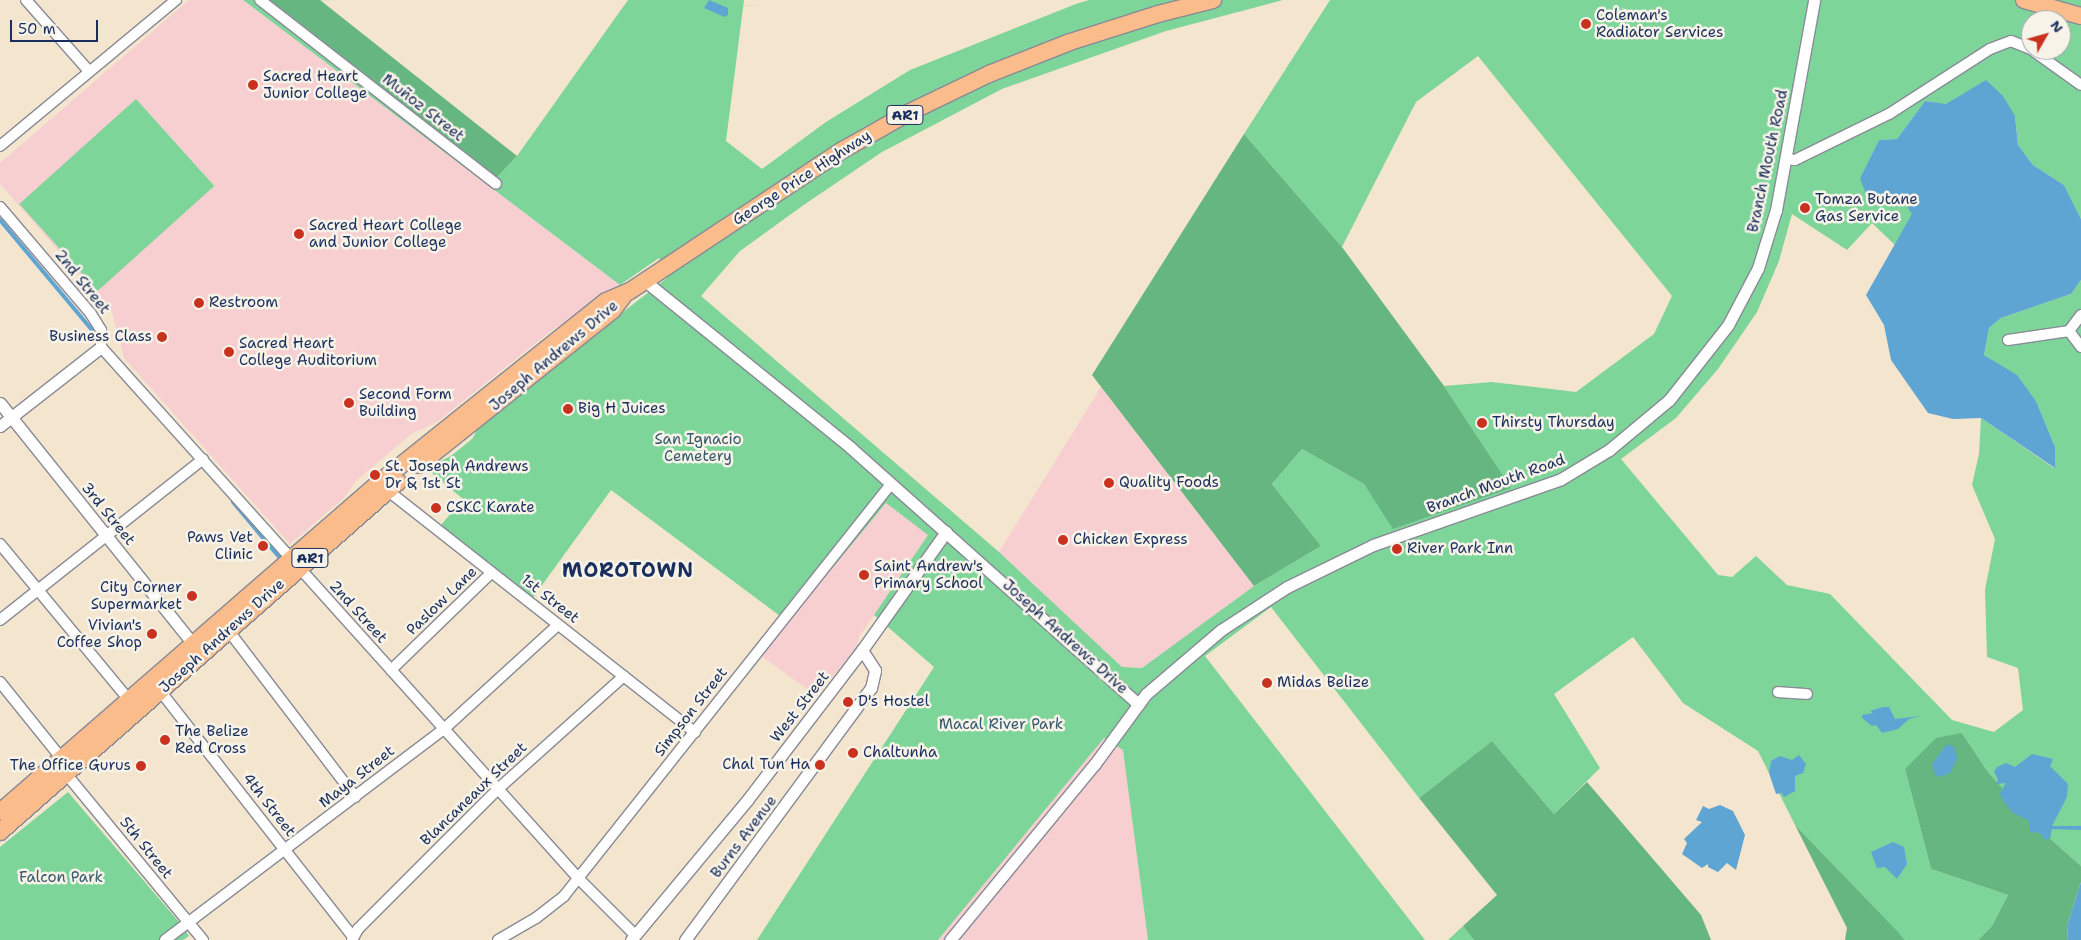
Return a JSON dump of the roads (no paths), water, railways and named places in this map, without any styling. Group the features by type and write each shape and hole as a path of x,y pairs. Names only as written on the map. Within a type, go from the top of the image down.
{"highway":[{"name":"George Price Highway","path":"626,293 841,151 934,100 1070,42 1158,14 1213,0"},
{"path":"2024,0 2081,16"},
{"name":"Joseph Andrews Drive","path":"0,812 192,643 613,310 626,293"},
{"name":"Joseph Andrews Drive","path":"0,832 161,692 228,630 295,563 606,301 626,293"}],"street":[{"path":"26,0 88,70"},
{"path":"0,146 88,70 176,0"},
{"name":"Muñoz Street","path":"260,0 496,184"},
{"name":"Branch Mouth Road","path":"1138,704 1166,674 1221,630 1287,587 1419,527 1561,479 1585,467 1640,427 1691,375 1742,300 1768,238 1786,160 1814,0"},
{"path":"1786,160 1802,157 1889,114 1990,49 2011,41 2021,45"},
{"path":"2046,60 2081,85"},
{"name":"2nd Street","path":"0,207 97,322 103,338 101,347 633,938"},
{"name":"Joseph Andrews Drive","path":"645,281 891,484 1138,704 1033,841 950,940"},
{"path":"2008,340 2069,331 2081,315"},
{"path":"2069,331 2081,347"},
{"path":"0,426 101,347"},
{"name":"3rd Street","path":"0,404 192,643"},
{"path":"0,620 203,459"},
{"name":"Simpson Street","path":"498,940 549,908 579,879 891,484"},
{"name":"1st Street","path":"387,490 695,732"},
{"name":"West Street","path":"633,938 748,799 862,650 946,532"},
{"path":"0,544 129,700"},
{"name":"Paslow Lane","path":"391,670 492,573"},
{"name":"Maya Street","path":"165,940 286,851 444,729 558,625"},
{"path":"228,630 355,797"},
{"name":"Burns Avenue","path":"685,940 871,688 875,670 862,650"},
{"name":"Blancaneaux Street","path":"352,939 498,789 624,676"},
{"path":"0,682 62,759"},
{"name":"4th Street","path":"161,692 286,851 352,939"},
{"path":"1778,692 1807,694"},
{"name":"5th Street","path":"67,775 202,940"}],"water":[{"path":"709,0 728,8 728,15 725,17 704,8"},
{"path":"1986,80 2003,96 2015,116 2018,145 2033,165 2064,185 2081,219 2081,280 2071,294 2001,318 1989,328 1984,355 2017,375 2036,401 2055,447 2055,468 1981,418 1953,419 1928,413 1891,360 1884,325 1866,295 1912,214 1906,205 1866,194 1860,178 1879,140 1897,139 1925,101 1946,104"},
{"path":"1889,707 1895,719 1921,716 1909,719 1898,729 1882,733 1876,725 1872,726 1862,718 1862,715 1873,713 1870,711"},
{"path":"1947,744 1954,747 1957,758 1951,772 1941,777 1935,775 1932,764"},
{"path":"2032,754 2053,759 2050,766 2068,784 2067,797 2052,826 2081,826 2081,830 2052,829 2050,838 2045,840 2040,833 2030,832 2029,821 2012,812 2002,799 2000,793 2006,783 1996,784 1998,780 1994,771 1997,767 2006,763 2015,767"},
{"path":"1799,755 1806,764 1803,773 1795,776 1795,791 1784,797 1782,793 1776,794 1769,773 1771,761 1780,756 1792,760"},
{"path":"1720,805 1733,811 1745,835 1736,870 1727,863 1718,872 1708,867 1708,864 1702,868 1682,854 1687,843 1684,839 1702,822 1696,820 1703,806 1709,809"},
{"path":"1893,842 1904,847 1907,864 1897,879 1885,867 1877,868 1871,852"},
{"path":"2081,882 2081,940 2068,940 2067,926"}],"waterway":[{"path":"0,220 96,335"},
{"path":"233,502 280,558"}],"place":[{"name":"Coleman's Radiator Services","path":"1586,24"},
{"name":"Sacred Heart Junior College","path":"253,85"},
{"name":"Tomza Butane Gas Service","path":"1805,208"},
{"name":"Sacred Heart College and Junior College","path":"299,234"},
{"name":"Restroom","path":"199,303"},
{"name":"Business Class","path":"162,337"},
{"name":"Sacred Heart College Auditorium","path":"229,352"},
{"name":"Second Form Building","path":"349,403"},
{"name":"Big H Juices","path":"568,409"},
{"name":"Thirsty Thursday","path":"1482,423"},
{"name":"St. Joseph Andrews Dr & 1st St","path":"375,475"},
{"name":"Quality Foods","path":"1109,483"},
{"name":"CSKC Karate","path":"436,508"},
{"name":"Chicken Express","path":"1063,540"},
{"name":"Paws Vet Clinic","path":"263,546"},
{"name":"River Park Inn","path":"1397,549"},
{"name":"Saint Andrew's Primary School","path":"864,575"},
{"name":"City Corner Supermarket","path":"192,596"},
{"name":"Vivian's Coffee Shop","path":"152,634"},
{"name":"Midas Belize","path":"1267,683"},
{"name":"D's Hostel","path":"848,702"},
{"name":"The Belize Red Cross","path":"165,740"},
{"name":"Chaltunha","path":"853,753"},
{"name":"Chal Tun Ha","path":"820,765"},
{"name":"The Office Gurus","path":"141,766"}],"district":[{"name":"MOROTOWN","path":"628,570"}],"park label":[{"name":"San Ignacio Cemetery","path":"698,448"},
{"name":"Macal River Park","path":"1001,725"},
{"name":"Falcon Park","path":"61,878"}]}
